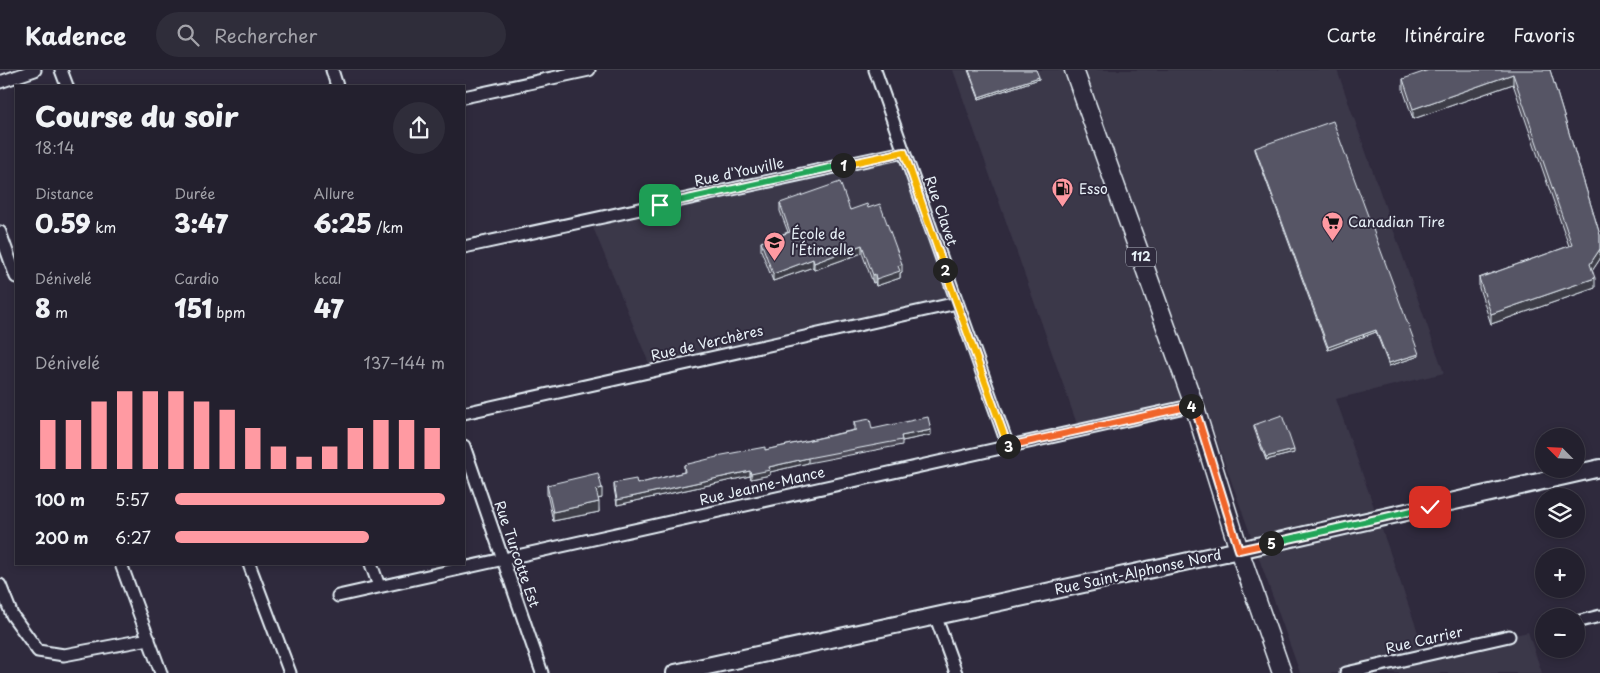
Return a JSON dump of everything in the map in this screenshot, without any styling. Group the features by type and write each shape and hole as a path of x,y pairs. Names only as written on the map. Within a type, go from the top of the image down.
{"main road":[{"name":"112","path":"1074,70 1194,405 1239,550 1282,673"},
{"name":"Rue Saint-Alphonse Nord","path":"674,673 1239,550 1600,468"}],"street":[{"path":"0,82 35,70"},
{"path":"61,70 67,85"},
{"path":"332,70 337,85"},
{"path":"465,97 589,70"},
{"name":"Rue Clavet","path":"875,70 1008,446"},
{"name":"Rue d'Youville","path":"465,247 904,152"},
{"path":"1,237 15,274"},
{"name":"Rue de Verchères","path":"465,413 957,303"},
{"name":"Rue Jeanne-Mance","path":"338,596 1194,405"},
{"name":"Rue Turcotte Est","path":"465,449 542,673"},
{"path":"121,565 161,673"},
{"path":"248,565 290,673"},
{"path":"371,565 379,586"},
{"path":"0,585 12,616 38,651 64,655 149,639"},
{"path":"935,615 956,673"},
{"path":"1585,620 1600,616"},
{"name":"Rue Carrier","path":"1346,673 1508,636"}],"shaded area":[{"path":"953,70 1068,70 1189,406 1079,430"},
{"path":"1084,70 1337,70 1444,373 1336,399 1426,655 1528,632 1535,658 1537,658 1542,673 1300,673"},
{"name":"École de l'Étincelle","path":"904,152 957,303 652,371 590,220"}],"building":[{"path":"969,70 1036,70 1039,77 979,97"},
{"path":"1429,70 1550,70 1600,235 1600,249 1590,264 1595,278 1491,314 1479,278 1572,245 1513,74 1413,109 1403,79"},
{"name":"Canadian Tire","path":"1333,121 1419,354 1389,363 1376,330 1328,347 1255,148"},
{"path":"840,182 850,210 867,204 868,208 880,204 902,264 898,266 900,271 876,279 862,245 814,263 813,259 773,274 761,242 790,232 780,203"},
{"path":"1282,415 1294,450 1266,457 1254,425"},
{"path":"928,417 931,430 901,436 902,440 808,458 769,467 770,470 751,474 750,471 617,500 614,483 636,479 637,484 685,472 684,465 717,456 765,447 765,450 856,430 854,422 870,419 872,429"},
{"path":"598,473 602,488 596,490 599,502 553,512 547,485"}],"place":[{"name":"Esso","path":"1063,208"},
{"name":"Canadian Tire","path":"1332,241"},
{"name":"École de l'Étincelle","path":"775,261"}],"route":[{"path":"660,205 904,152 1008,446 1194,405 1239,550 1430,507"}]}
